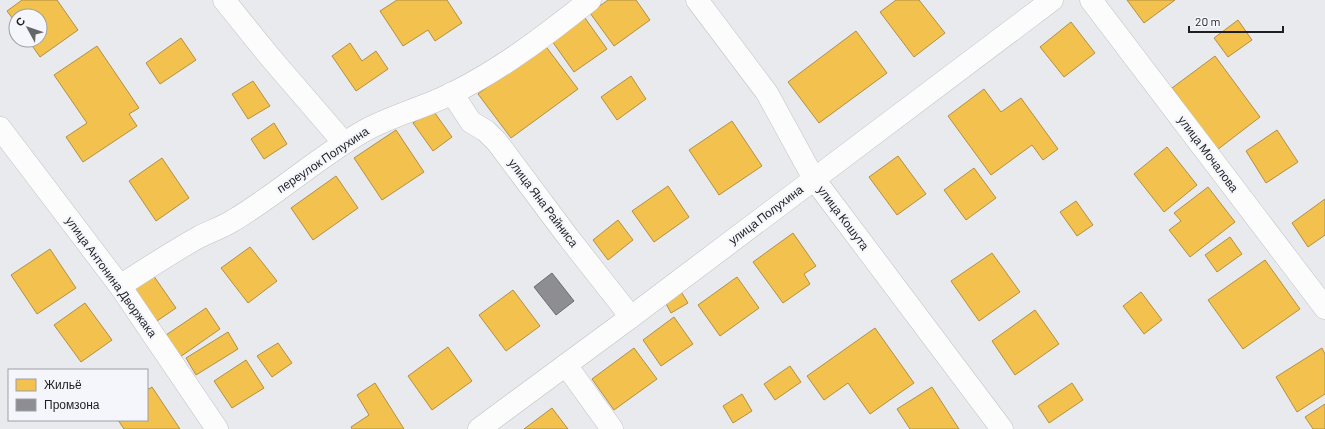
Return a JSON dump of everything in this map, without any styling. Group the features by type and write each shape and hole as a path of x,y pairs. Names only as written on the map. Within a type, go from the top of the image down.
{"street":[{"path":"224,0 270,57 344,143"},
{"name":"переулок Полухина","path":"120,286 160,259 201,236 234,220 294,180 344,143 380,122 452,94 508,60 590,0"},
{"name":"улица Кошута","path":"697,0 767,93 814,179 1002,429"},
{"name":"улица Полухина","path":"479,429 631,317 1052,0"},
{"name":"улица Мочалова","path":"1091,0 1325,308"},
{"name":"улица Яна Райниса","path":"452,94 471,122 486,131 497,142 568,237 631,317"},
{"name":"улица Антонина Дворжака","path":"0,128 120,286 217,429"},
{"path":"566,365 612,429"}],"building: Жильё":[{"path":"22,0 57,0 78,30 40,57 34,48 48,48 48,8 11,8"},
{"path":"397,0 447,0 462,23 435,41 428,30 403,46 380,11"},
{"path":"608,0 636,0 650,20 614,46 590,13"},
{"path":"896,0 919,0 945,33 914,57 880,12"},
{"path":"1127,0 1175,0 1144,23"},
{"path":"585,18 607,49 574,72 552,41"},
{"path":"1238,20 1252,40 1228,57 1214,38"},
{"path":"1071,22 1095,53 1064,77 1040,47"},
{"path":"856,31 887,73 819,123 788,82"},
{"path":"181,38 196,60 160,84 146,63"},
{"path":"350,43 362,61 376,51 388,69 356,91 332,56"},
{"path":"544,44 578,89 511,138 478,94"},
{"path":"97,46 139,108 129,114 137,126 83,162 66,137 87,123 54,75"},
{"path":"1215,56 1260,117 1217,150 1172,88"},
{"path":"631,76 646,99 617,120 601,97"},
{"path":"253,81 270,106 248,119 232,94"},
{"path":"984,89 1001,112 1021,98 1058,149 1043,160 1032,145 991,175 948,116"},
{"path":"432,109 452,137 433,151 413,123"},
{"path":"732,121 762,166 719,195 689,150"},
{"path":"274,123 287,144 264,159 251,139"},
{"path":"396,130 424,172 382,200 354,158"},
{"path":"1277,130 1298,162 1266,183 1246,151"},
{"path":"1167,147 1197,185 1164,212 1134,174"},
{"path":"898,156 926,194 897,215 869,177"},
{"path":"162,158 189,198 156,221 129,181"},
{"path":"974,168 996,198 966,220 944,190"},
{"path":"336,176 358,208 313,240 291,208"},
{"path":"668,186 689,217 654,242 632,211"},
{"path":"1208,187 1235,222 1190,257 1169,230 1181,221 1174,213"},
{"path":"1325,199 1325,235 1308,247 1292,223"},
{"path":"1076,201 1093,225 1077,236 1060,212"},
{"path":"618,220 633,240 608,260 593,240"},
{"path":"793,233 816,266 804,274 810,284 783,303 753,262"},
{"path":"1230,237 1242,254 1217,272 1205,255"},
{"path":"250,247 277,281 248,303 221,268"},
{"path":"50,249 76,288 37,314 11,275"},
{"path":"992,253 1020,292 979,321 951,281"},
{"path":"1265,260 1300,309 1243,349 1208,300"},
{"path":"151,272 176,308 157,321 132,285"},
{"path":"737,277 759,308 720,336 698,305"},
{"path":"513,290 540,326 506,351 479,315"},
{"path":"680,290 688,303 671,313 664,300"},
{"path":"1141,292 1162,320 1144,334 1123,306"},
{"path":"85,303 112,340 81,362 54,325"},
{"path":"206,308 220,329 180,357 166,335"},
{"path":"1035,310 1059,344 1015,375 992,341"},
{"path":"674,317 693,344 661,366 643,340"},
{"path":"875,328 914,383 870,414 848,383 824,400 807,376"},
{"path":"228,332 238,349 196,375 186,358"},
{"path":"278,343 292,363 272,377 257,356"},
{"path":"448,347 472,381 432,410 408,376"},
{"path":"634,348 657,379 614,410 592,379"},
{"path":"1322,348 1325,354 1325,394 1297,412 1276,377"},
{"path":"246,360 264,388 232,408 214,381"},
{"path":"790,366 801,382 775,400 764,384"},
{"path":"375,383 404,429 352,429 351,427 369,415 357,395"},
{"path":"1072,383 1083,400 1049,423 1038,406"},
{"path":"152,387 180,429 124,429 119,421 148,421 148,389"},
{"path":"932,387 959,429 910,429 897,409"},
{"path":"742,394 752,411 733,423 723,406"},
{"path":"1325,404 1325,429 1313,429 1305,417"},
{"path":"552,408 568,429 524,429"}],"building: Промзона":[{"path":"552,273 574,301 556,315 534,287"}]}
